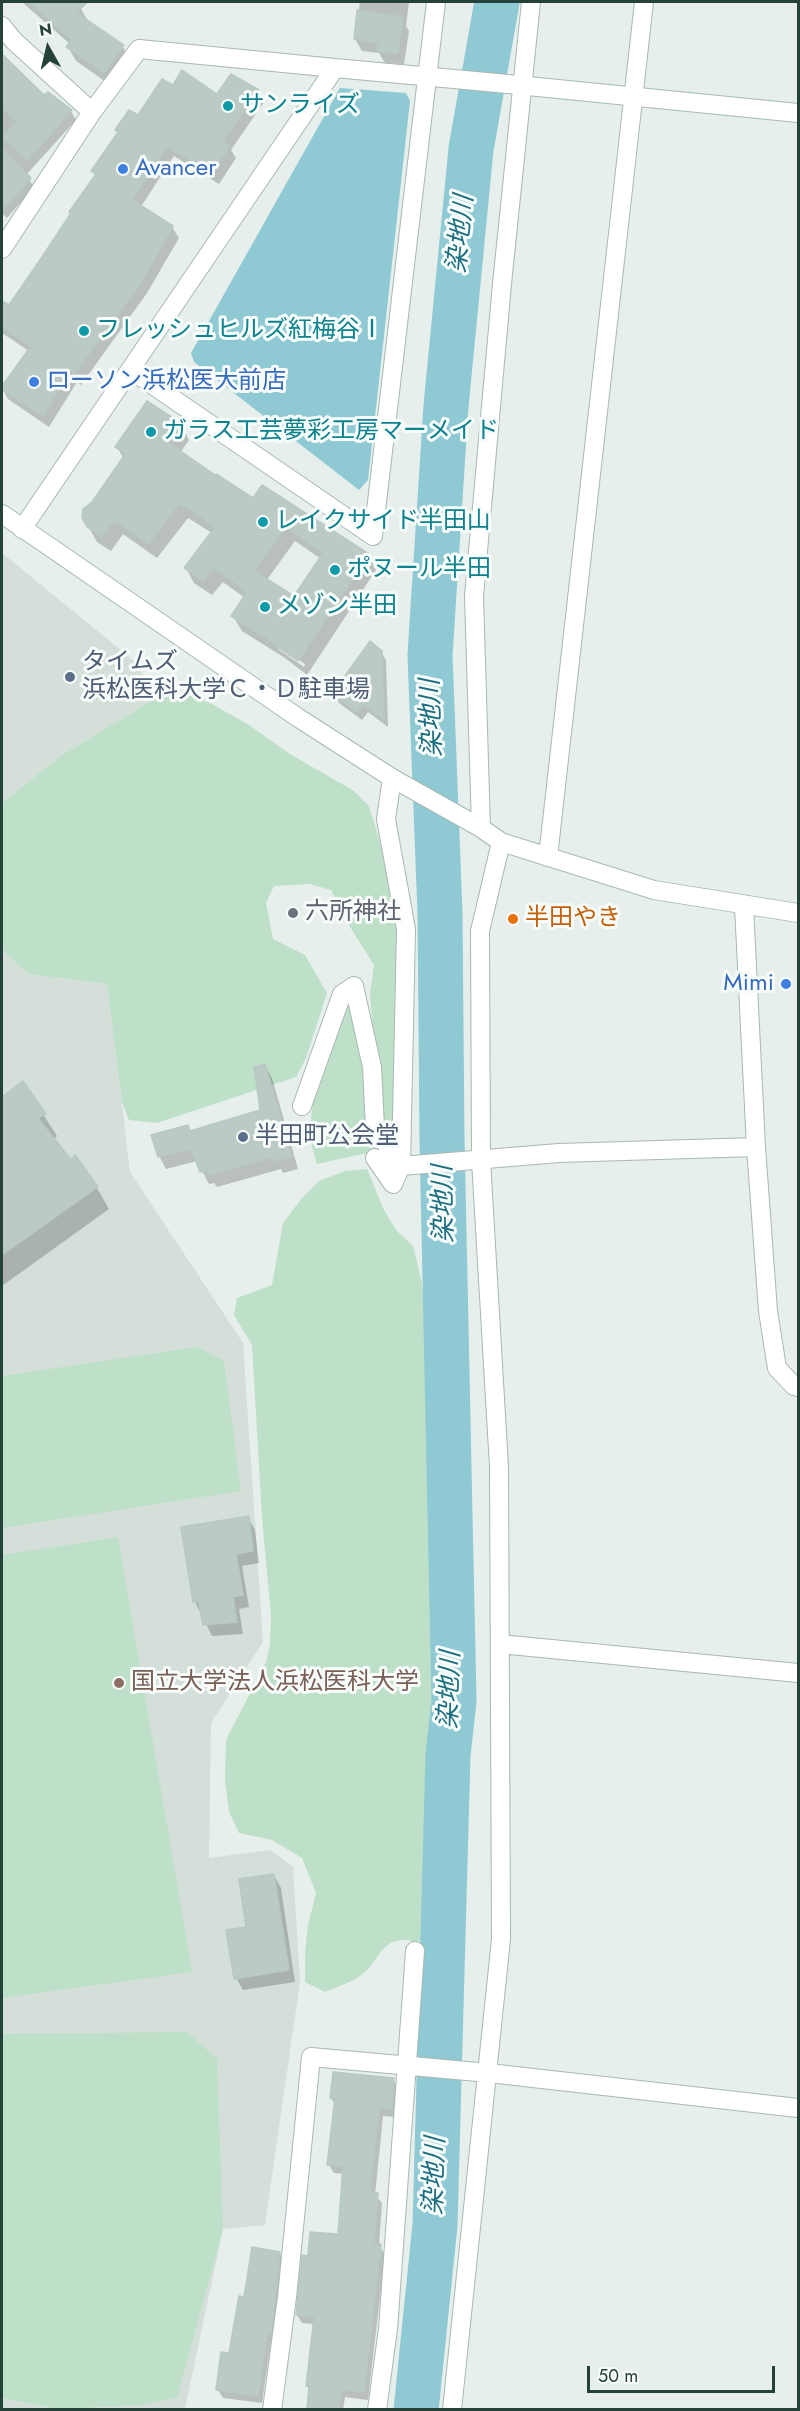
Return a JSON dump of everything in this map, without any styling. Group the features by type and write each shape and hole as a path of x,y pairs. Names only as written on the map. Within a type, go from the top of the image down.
{"street":[{"path":"131,370 373,536 436,2"},
{"path":"481,828 474,596 502,284 515,85 531,2"},
{"path":"548,857 644,2"},
{"path":"2,26 14,40 92,112"},
{"path":"2,249 92,112 139,49 632,95 798,113"},
{"path":"22,530 335,68"},
{"path":"2,514 22,530 297,717 392,778 481,828 501,842 654,890 798,913"},
{"path":"375,1158 393,1184 406,1166 406,929 386,819 392,778"},
{"path":"452,2409 489,2073 501,1939 499,1467 477,1160 480,931 501,842"},
{"path":"744,906 756,1147 768,1311 777,1368 794,1386 798,1387"},
{"path":"302,1106 342,994 354,986 372,1067 375,1127 406,1166"},
{"path":"406,1166 559,1154 756,1147"},
{"path":"500,1644 798,1673"},
{"path":"377,2409 388,2328 415,1951"},
{"path":"272,2409 287,2297 311,2056 489,2073 798,2108"}],"shaded area":[{"name":"タイムズ 浜松医科大学Ｃ・Ｄ駐車場","path":"2,553 133,660 158,697 62,755 2,803"},
{"name":"国立大学法人浜松医科大学","path":"2,950 28,974 108,984 130,1172 243,1343 263,1642 211,1723 209,1858 271,1850 293,1867 300,1982 265,2225 223,2229 185,2409 2,2409"}],"green space":[{"path":"183,693 212,704 249,725 290,754 354,791 369,806 385,859 399,927 396,1148 380,1122 370,993 374,965 347,922 331,890 310,884 274,886 266,903 273,939 305,955 327,993 306,1058 296,1077 157,1123 129,1120 122,1102 107,984 28,974 2,950 2,803 62,755 158,697"},
{"path":"348,995 357,1016 378,1145 372,1152 317,1164 311,1141 313,1105 328,1048"},
{"path":"367,1169 384,1210 396,1230 413,1246 421,1279 435,1374 442,1521 444,1701 436,1764 437,1888 434,1934 417,1942 405,1940 389,1944 360,1976 325,1992 305,1982 308,1925 316,1893 302,1858 272,1840 239,1833 229,1812 225,1780 226,1740 266,1662 270,1644 271,1616 262,1518 252,1345 234,1315 237,1298 272,1285 283,1223 302,1198 319,1181 345,1171"},
{"path":"197,1347 224,1361 241,1491 2,1528 2,1376"},
{"path":"118,1537 192,1972 2,1998 2,1555"},
{"path":"187,2032 217,2059 223,2229 177,2397 142,2405 60,2409 2,2398 2,2034"}],"water":[{"path":"340,88 406,93 410,101 368,480 359,490 194,362 191,353"}],"building":[{"path":"29,2 87,2 77,13 124,45 104,73 66,47 72,40"},
{"path":"357,10 403,17 398,53 376,51 378,43 354,39"},
{"path":"2,54 44,95 48,92 72,110 27,160 2,137 17,122 2,108"},
{"path":"182,70 217,94 231,74 259,90 222,142 230,146 212,173 167,146 132,200 173,226 142,281 74,374 70,372 43,416 2,389 31,346 2,327 2,301 9,305 42,257 71,213 69,212 96,174 91,171 118,132 115,130 129,110 138,115 162,79 173,85"},
{"path":"2,148 31,178 2,210"},
{"path":"147,401 182,424 169,443 215,475 253,498 262,485 369,554 298,661 231,616 247,592 214,568 203,581 184,568 215,527 183,505 179,504 148,544 114,520 102,537 87,527 82,518 83,509 92,502 126,453 115,447","holes":["286,527 323,553 294,596 254,571"]},
{"path":"370,641 382,651 384,720 363,704 357,712 332,694"},
{"name":"半田町公会堂","path":"265,1064 292,1157 274,1161 273,1157 208,1175 206,1171 200,1172 191,1149 158,1157 151,1135 188,1125 190,1131 260,1110 254,1067"},
{"path":"23,1081 46,1114 38,1118 71,1160 75,1155 98,1187 2,1255 2,1097"},
{"path":"249,1516 253,1551 236,1554 243,1595 233,1597 237,1622 203,1625 199,1602 193,1602 181,1527"},
{"path":"274,1874 289,1970 234,1979 226,1930 246,1927 239,1879"},
{"path":"333,2072 394,2078 391,2109 379,2108 370,2193 378,2193 374,2244 381,2244 364,2392 341,2390 339,2409 307,2409 309,2387 306,2386 314,2317 296,2315 302,2255 308,2256 310,2232 338,2234 343,2166 327,2165 335,2098 330,2098"},
{"path":"252,2247 280,2252 271,2334 267,2333 258,2396 216,2390 221,2352 229,2353 239,2296 244,2297"}],"waterway":[{"name":"染地川","path":"416,2410 435,2225 448,1755 454,1701 442,1139 440,913 430,655 446,406 471,149 497,2"}],"place":[{"name":"サンライズ","path":"228,106"},
{"name":"Avancer","path":"123,169"},
{"name":"フレッシュヒルズ紅梅谷Ⅰ","path":"84,331"},
{"name":"ローソン浜松医大前店","path":"34,382"},
{"name":"ガラス工芸夢彩工房マーメイド","path":"151,432"},
{"name":"レイクサイド半田山","path":"263,522"},
{"name":"ポヌール半田","path":"335,570"},
{"name":"メゾン半田","path":"265,607"},
{"name":"タイムズ 浜松医科大学Ｃ・Ｄ駐車場","path":"70,677"},
{"name":"六所神社","path":"293,913"},
{"name":"半田やき","path":"513,919"},
{"name":"Mimi","path":"786,984"},
{"name":"半田町公会堂","path":"243,1137"},
{"name":"国立大学法人浜松医科大学","path":"119,1683"}]}
